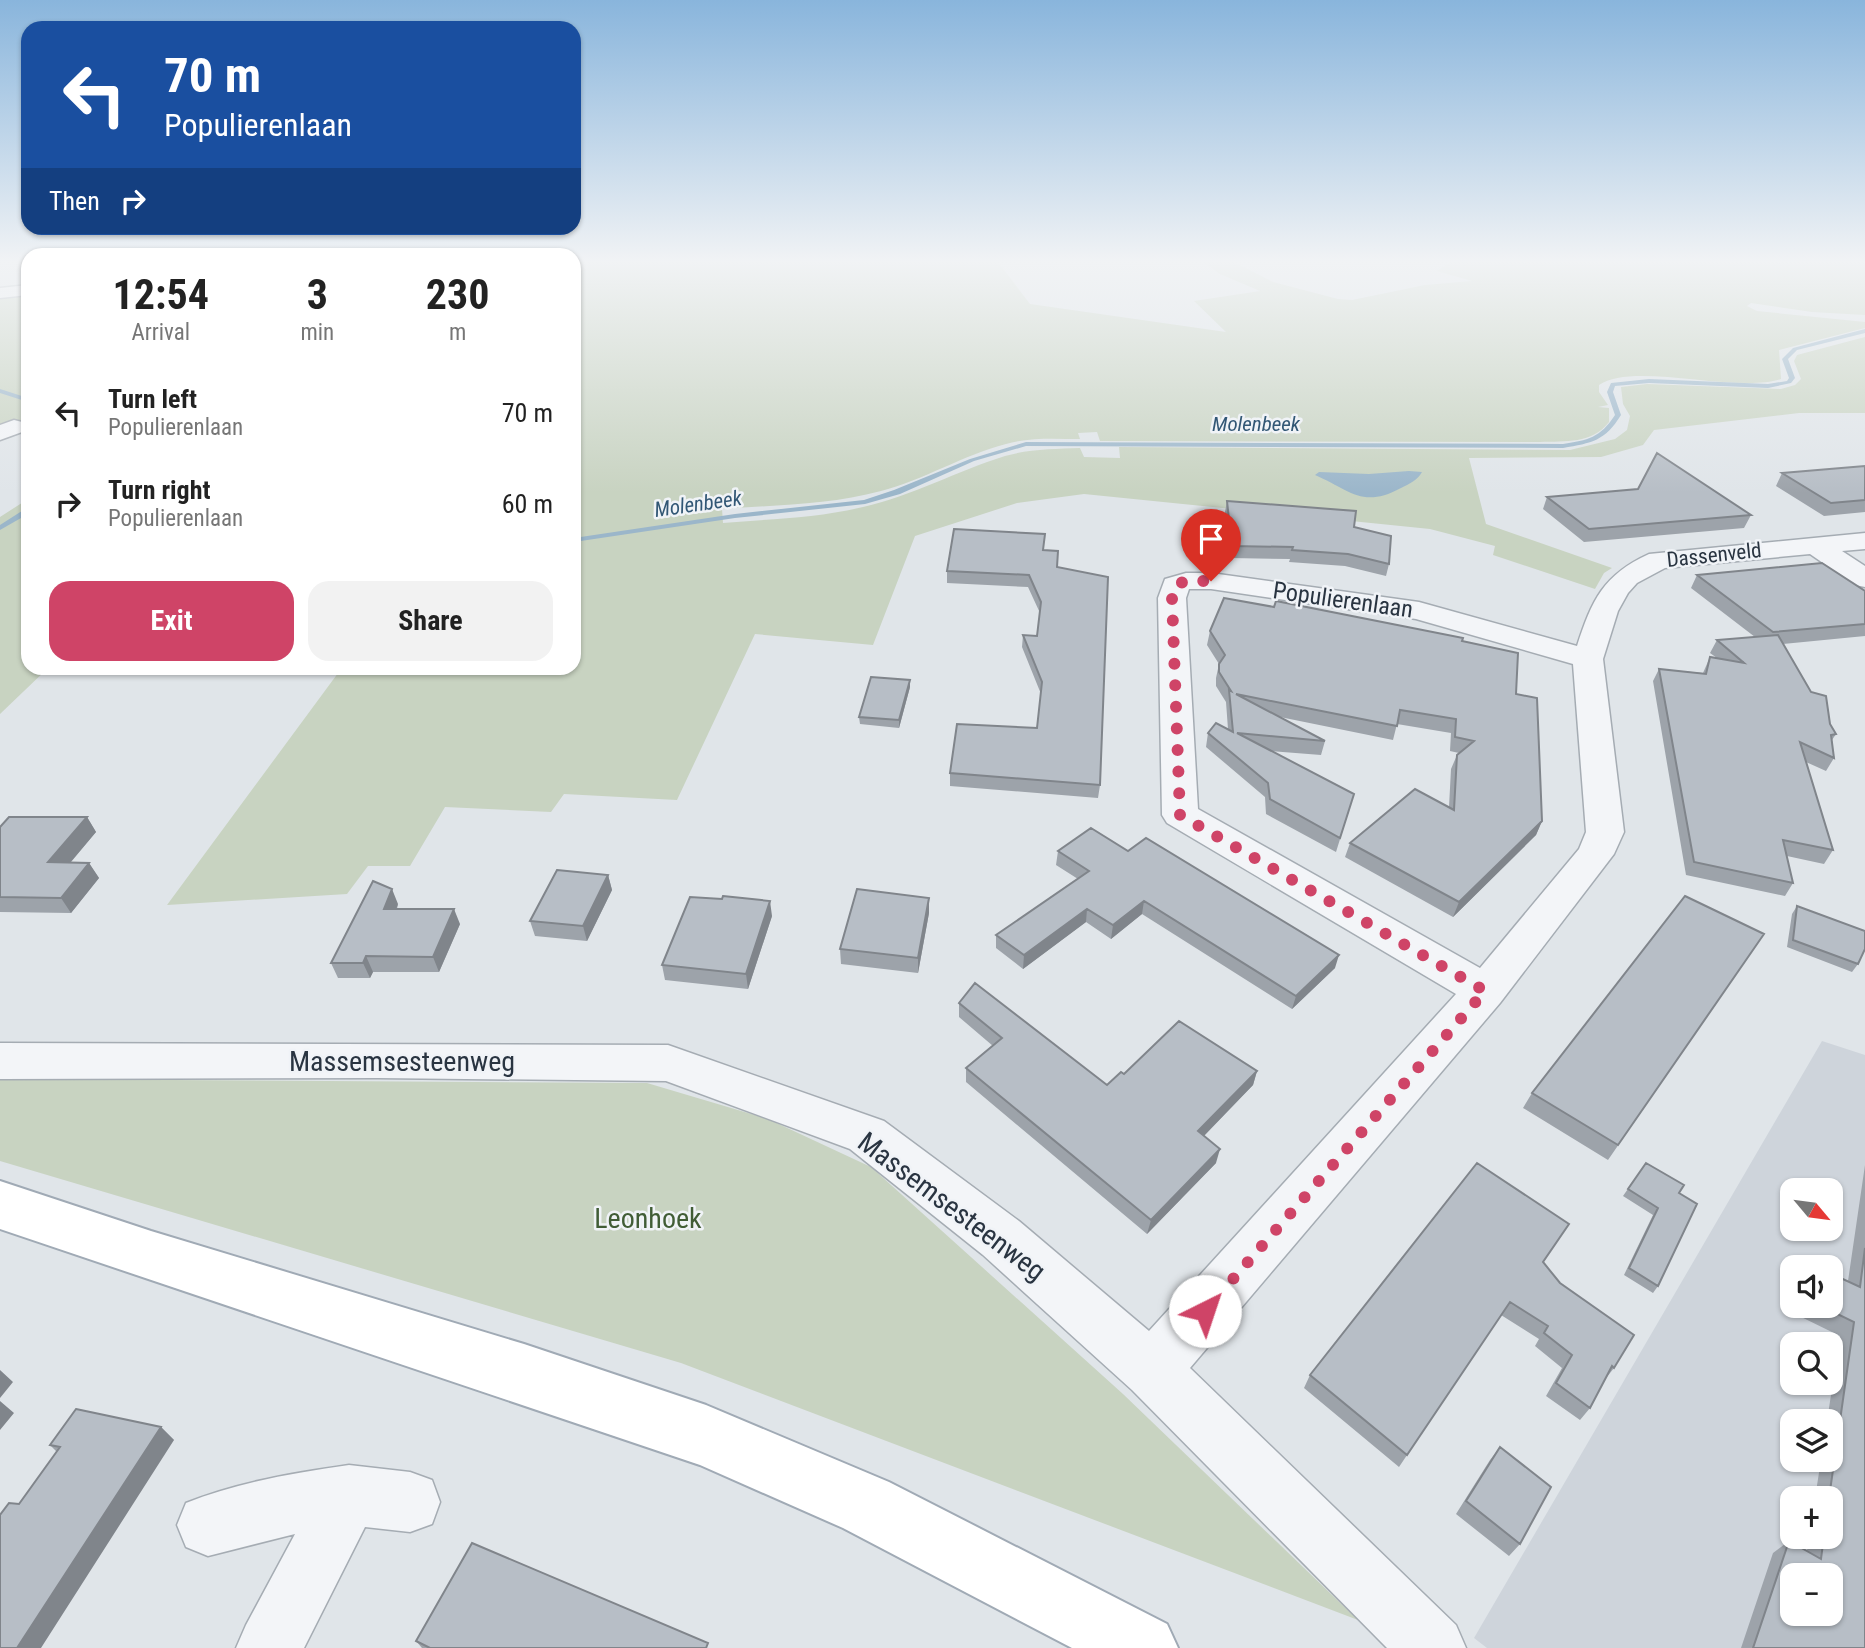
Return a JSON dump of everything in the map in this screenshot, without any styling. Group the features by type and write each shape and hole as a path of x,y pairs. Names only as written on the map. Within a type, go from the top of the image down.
{"main road":[{"path":"0,1205 151,1256 524,1374 706,1436 866,1504 1143,1648"}],"street":[{"name":"Dassenveld","path":"1588,659 1614,587 1635,569 1659,560 1865,541"},
{"path":"1815,545 1865,579"},
{"name":"Populierenlaan","path":"1485,991 1180,815 1172,598 1175,585 1186,581 1211,581 1419,611 1588,659"},
{"path":"1152,1370 1485,991 1595,855 1605,832 1588,659"},
{"name":"Massemsesteenweg","path":"0,1061 378,1060 668,1063 867,1135 1001,1238 1152,1370 1433,1648"},
{"path":"208,1525 282,1505 349,1495 410,1502"},
{"path":"269,1648 349,1495"}],"shaded area":[{"path":"1822,1041 1865,1055 1865,1648 1487,1648 1474,1638"}],"green space":[{"path":"0,339 21,339 21,421 0,424"},
{"path":"581,339 1822,339 1779,350 1781,379 1762,383 1635,376 1615,378 1599,385 1599,392 1608,405 1598,407 1609,408 1609,422 1595,434 1578,440 1100,441 1097,432 1078,433 1080,439 1033,439 1006,444 974,454 897,486 861,496 802,504 722,509 723,523 846,511 899,496 1005,456 1042,450 1080,448 1084,457 1120,458 1119,447 1570,450 1615,439 1627,430 1630,416 1623,404 1621,387 1647,384 1781,389 1795,385 1801,379 1794,361 1797,355 1865,339 1865,413 1799,413 1654,430 1643,445 1601,457 1469,458 1486,524 1612,568 1604,573 1595,589 1493,555 1495,546 1430,529 1084,494 1017,503 915,536 873,645 755,634 677,800 564,794 551,812 445,807 410,866 368,866 347,894 167,905 337,675 581,675"},
{"path":"21,504 21,675 41,675 0,714 0,517"},
{"name":"Leonhoek","path":"0,1079 647,1083 768,1119 871,1167 1123,1394 1358,1620 681,1363 0,1161"}],"water":[{"path":"1319,472 1369,474 1422,472 1416,480 1407,485 1376,497 1357,495 1315,475"}],"building":[{"path":"1657,453 1751,515 1589,529 1547,497 1638,489"},
{"path":"1865,466 1865,500 1831,503 1782,473"},
{"path":"1227,501 1356,511 1354,527 1391,536 1389,564 1348,554 1292,550 1293,547 1232,546"},
{"path":"954,529 1045,534 1043,550 1058,551 1057,567 1108,577 1100,785 950,773 957,724 1037,728 1042,682 1023,635 1037,636 1041,602 1029,575 947,571"},
{"path":"1822,563 1865,591 1865,624 1773,632 1697,575"},
{"path":"1224,598 1274,607 1276,601 1463,638 1462,641 1518,653 1516,694 1537,698 1542,821 1459,902 1350,843 1415,789 1454,810 1457,755 1474,741 1455,737 1456,719 1400,710 1397,726 1236,694 1325,741 1237,733 1354,794 1340,838 1270,799 1268,783 1208,733 1216,723 1233,732 1229,690 1231,691 1219,672 1219,664 1225,655 1210,631"},
{"path":"1778,635 1811,692 1826,696 1830,724 1836,734 1831,735 1834,758 1800,742 1833,850 1783,840 1793,883 1694,862 1659,669 1706,674 1710,657 1744,663 1717,640"},
{"path":"871,677 910,680 899,720 859,717"},
{"path":"9,817 87,817 48,862 89,863 61,898 0,897 0,827"},
{"path":"1091,828 1128,851 1146,838 1339,955 1296,996 1144,901 1113,925 1087,909 1024,955 996,935 1089,871 1058,851"},
{"path":"557,870 608,875 583,926 530,921"},
{"path":"373,881 392,889 384,909 454,909 433,957 366,956 363,963 331,963"},
{"path":"857,889 929,898 918,958 840,949"},
{"path":"723,896 770,901 746,974 662,965 690,897 722,899"},
{"path":"1685,896 1764,934 1618,1145 1532,1093"},
{"path":"1797,906 1865,931 1865,949 1858,964 1793,940"},
{"path":"975,983 1107,1085 1121,1072 1124,1074 1179,1021 1257,1071 1198,1131 1220,1149 1151,1220 966,1068 1002,1038 959,1003"},
{"path":"1477,1163 1569,1224 1543,1262 1560,1283 1634,1335 1614,1368 1612,1366 1590,1408 1556,1383 1572,1355 1544,1333 1548,1326 1510,1302 1407,1455 1310,1375"},
{"path":"1646,1163 1684,1185 1679,1193 1697,1204 1658,1286 1629,1268 1658,1208 1628,1189"},
{"path":"1865,1248 1865,1648 1753,1648 1780,1568 1780,1626 1843,1626 1843,1563 1782,1563 1786,1549 1803,1549 1821,1559 1822,1549 1843,1549 1843,1486 1831,1486 1833,1472 1843,1472 1842,1409 1854,1322 1843,1317 1843,1279 1860,1287"},
{"path":"76,1409 161,1427 17,1648 0,1648 0,1515 9,1503 19,1504 60,1447 50,1445"},
{"path":"1500,1447 1551,1487 1520,1544 1466,1501"},
{"path":"472,1543 708,1643 706,1648 430,1648 416,1641"}],"waterway":[{"name":"Molenbeek","path":"581,539 735,516 865,502 897,492 972,460 1026,444 1563,446 1595,439 1607,431 1618,415 1610,392 1613,384 1649,381 1768,386 1789,382 1792,378 1785,359 1795,349 1834,339"},
{"path":"0,391 21,398"},
{"path":"0,528 21,515"}],"route":[{"path":"1205,1311 1485,991 1180,815 1172,598 1175,585 1186,581 1211,581"}]}
